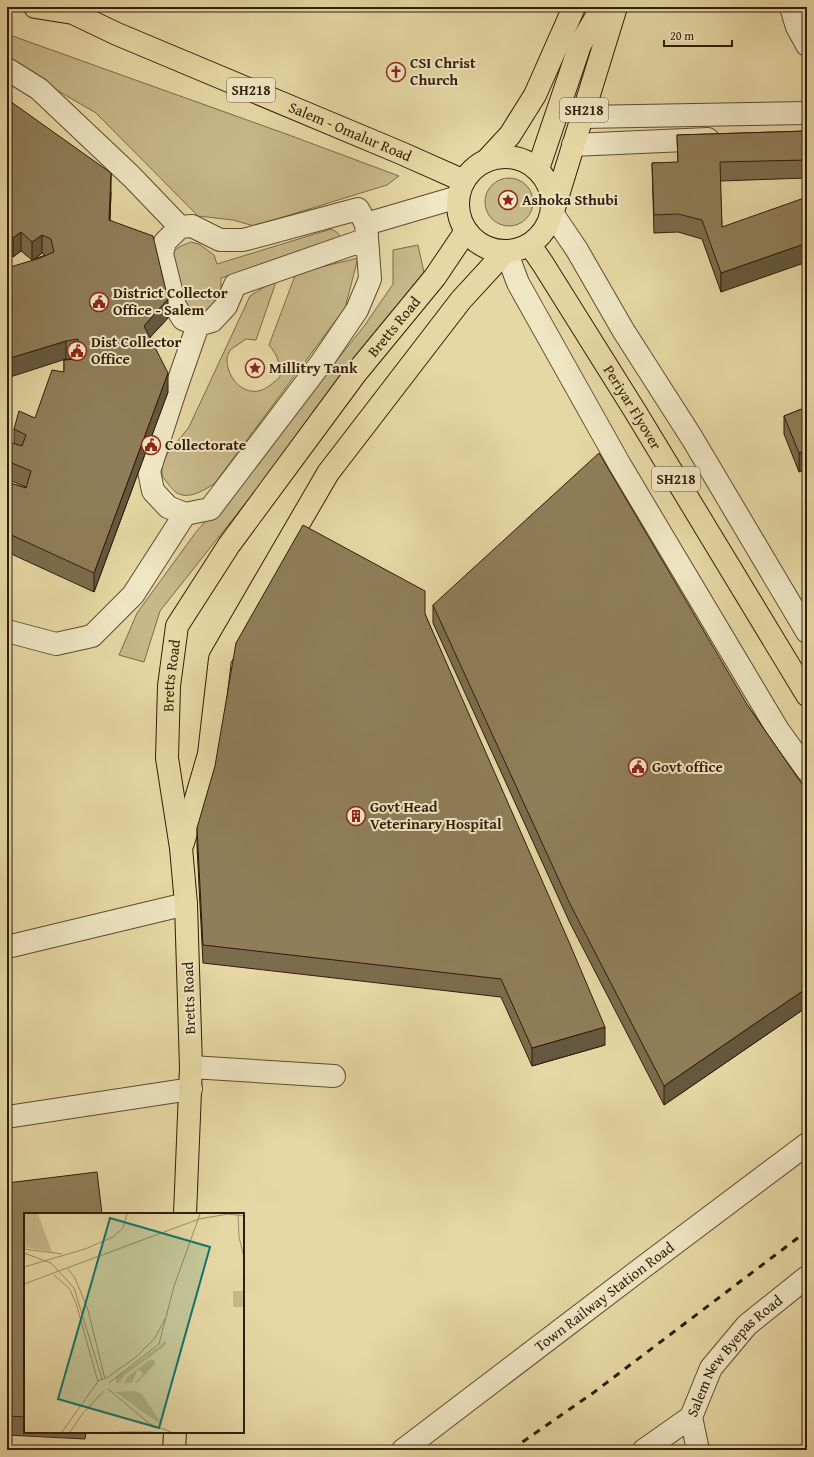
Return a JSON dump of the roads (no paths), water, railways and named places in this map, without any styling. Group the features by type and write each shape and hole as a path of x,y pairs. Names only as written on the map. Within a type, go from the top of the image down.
{"main road":[{"name":"Salem - Omalur Road","path":"35,7 72,10 117,34 393,150 461,189"},
{"path":"486,161 510,135 535,95 574,7"},
{"name":"SH218","path":"538,169 580,45 602,7"},
{"name":"SH218","path":"552,213 553,197 548,182 538,169 527,161 513,157 499,157 486,161 474,169 461,189 458,209 460,220 466,231 474,240 484,246 506,252 518,250 530,245 540,237 548,226 616,7"},
{"name":"Bretts Road","path":"185,1213 191,1089 186,904 181,848 167,758 169,686 177,626 229,545 356,373 435,277 466,231"},
{"name":"Periyar Flyover","path":"530,245 635,412 807,695"},
{"path":"181,848 209,754 220,659 328,473 461,300 506,252"},
{"path":"174,1450 175,1433"}],"street":[{"path":"7,68 39,89 132,177 180,227"},
{"path":"582,117 807,113"},
{"path":"573,146 729,138"},
{"path":"198,325 149,471 154,491 168,507 185,514 210,509 321,363 357,310 370,279 367,232 358,209 243,240 220,240 192,226 180,227 165,242 162,254 175,306 183,319 198,325 212,321 217,316 226,306 235,285 367,232 461,189"},
{"path":"552,213 577,250 624,330 692,438 807,632"},
{"path":"506,252 518,283 620,465 778,730 807,770"},
{"path":"7,631 56,644 92,636 133,595 185,514"},
{"path":"7,948 186,904"},
{"path":"191,1067 334,1076"},
{"path":"7,1118 191,1089"},
{"name":"Town Railway Station Road","path":"403,1450 807,1144"},
{"name":"Salem New Byepas Road","path":"698,1450 691,1417 711,1368 747,1324 807,1277"},
{"path":"644,1450 691,1417"}],"railway":[{"path":"511,1450 593,1393 807,1231"}],"place":[{"name":"CSI Christ Church","path":"396,72"},
{"name":"Ashoka Sthubi","path":"508,200"},
{"name":"District Collector Office - Salem","path":"99,302"},
{"name":"Dist Collector Office","path":"77,351"},
{"name":"Millitry Tank","path":"255,368"},
{"name":"Collectorate","path":"151,445"},
{"name":"Govt office","path":"638,767"},
{"name":"Govt Head Veterinary Hospital","path":"356,816"}]}
